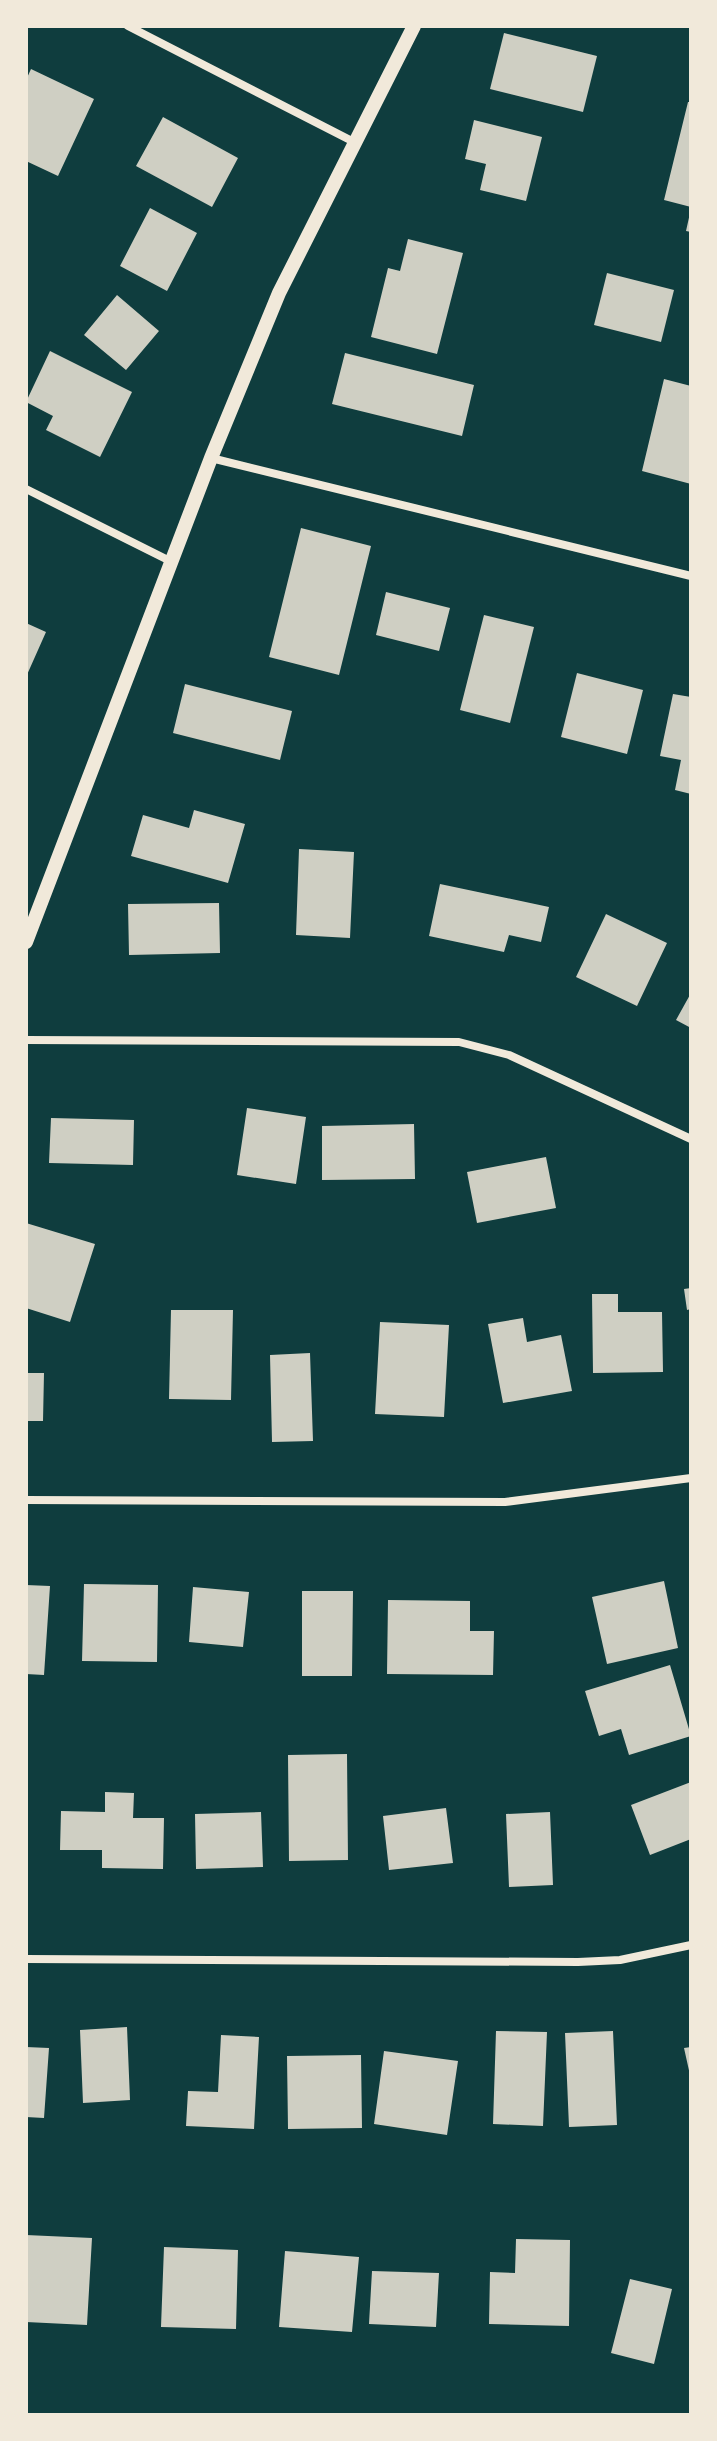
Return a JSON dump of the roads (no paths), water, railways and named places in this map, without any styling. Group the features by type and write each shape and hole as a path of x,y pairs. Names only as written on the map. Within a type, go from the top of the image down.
{"street":[{"path":"128,26 354,142"},
{"path":"26,942 211,458 279,293 414,26"},
{"path":"211,458 691,576"},
{"path":"26,489 172,562"},
{"path":"26,1040 459,1042 509,1055 691,1139"},
{"path":"26,1500 505,1502 691,1478"},
{"path":"26,1959 578,1962 620,1960 691,1945"}]}
